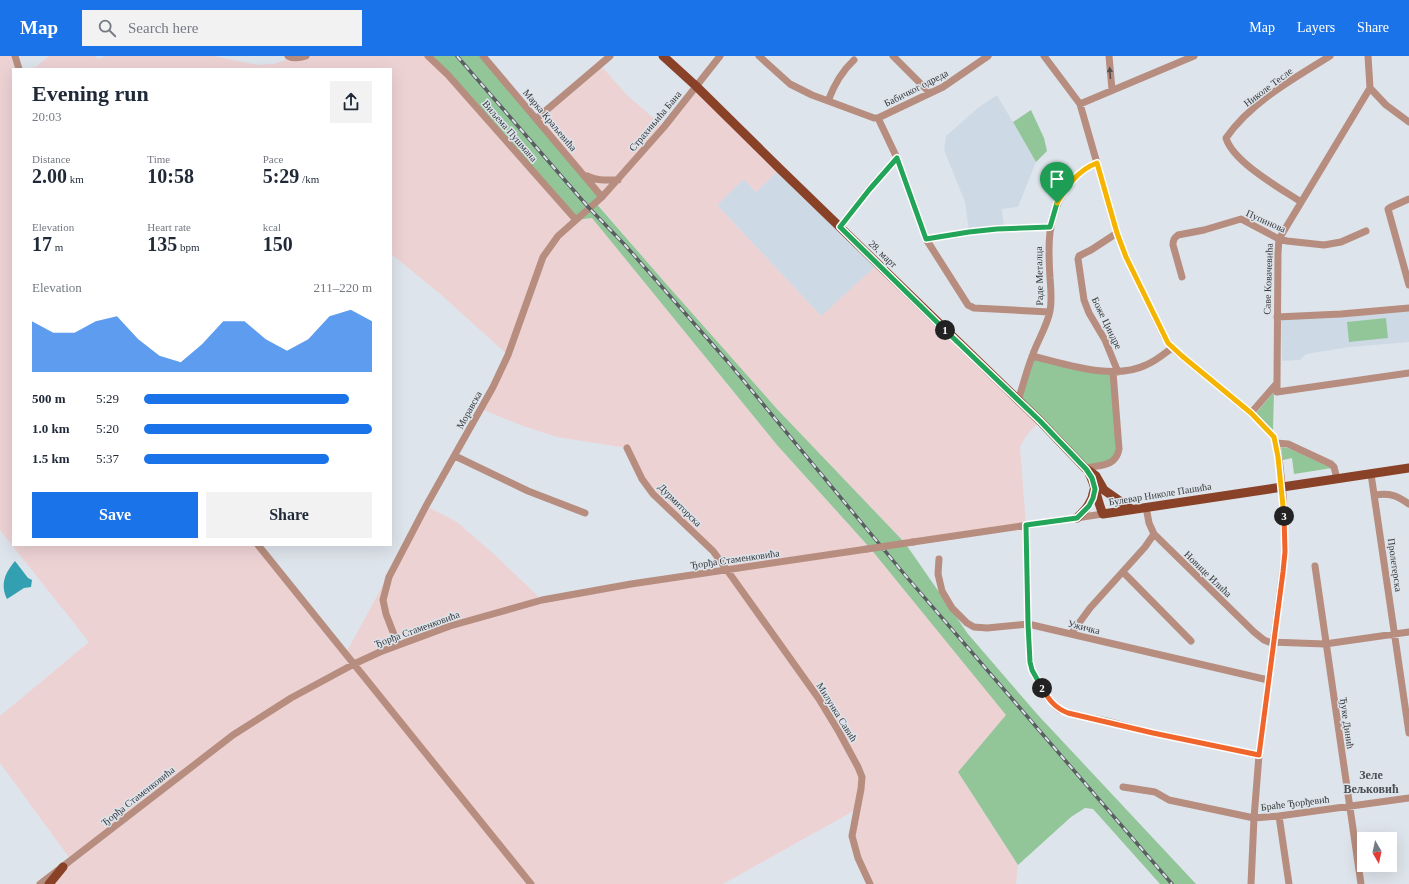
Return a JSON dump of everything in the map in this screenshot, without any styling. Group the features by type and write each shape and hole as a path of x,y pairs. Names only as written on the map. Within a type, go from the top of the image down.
{"main road":[{"name":"28. март","path":"663,56 696,86 1086,468 1099,489 1098,500 1104,514"},
{"name":"Булевар Николе Пашића","path":"1104,514 1409,468"},
{"path":"1077,518 1089,506 1099,489 1131,509"},
{"path":"49,884 63,867"}],"street":[{"path":"15,56 18,68"},
{"path":"288,56 291,58 300,58 306,56"},
{"name":"Виљема Пушмана","path":"428,56 448,75 576,220"},
{"name":"Марка Краљевића","path":"483,56 602,197"},
{"path":"536,120 610,56"},
{"name":"Страхињића Бана","path":"602,197 664,127 720,56"},
{"name":"Бабичког одреда","path":"759,56 790,84 828,101 874,118 878,118 930,93 962,75 986,57"},
{"path":"893,56 930,93"},
{"path":"1044,56 1080,104 1117,233 1126,257 1164,336 1172,348 1251,413 1270,432 1276,443 1282,487 1285,552 1259,755 1251,884"},
{"path":"1109,56 1112,90"},
{"path":"1080,104 1194,56"},
{"name":"Николе Тесле","path":"1301,202 1244,163 1230,147 1226,138 1260,102 1330,56"},
{"path":"1368,56 1370,88 1386,105 1409,122"},
{"path":"828,101 833,88 847,67 854,60"},
{"name":"Саве Ковачевића","path":"1277,383 1279,239 1370,88"},
{"path":"878,118 897,158 926,239 961,295 971,307 1050,312"},
{"path":"840,227 869,190 897,158"},
{"name":"Раде Металца","path":"1018,400 1032,356 1050,312 1051,290 1048,239 1055,209 1069,184 1084,169 1097,163"},
{"path":"584,175 593,179 618,180"},
{"name":"Моравска","path":"398,645 386,614 383,600 389,577 426,506 493,387 508,355 544,257 553,242 602,197"},
{"path":"1409,199 1391,206 1388,209 1409,285"},
{"name":"Пупинова","path":"1182,277 1173,245 1174,238 1178,235 1204,230 1241,219 1279,239 1301,243 1330,245 1366,231"},
{"path":"926,239 997,229 1050,227"},
{"name":"Боже Циндре","path":"1086,468 1111,463 1116,459 1120,449 1115,372 1105,340 1089,313 1084,300 1078,259 1079,256 1117,233"},
{"path":"1277,317 1341,314 1409,308"},
{"path":"1032,356 1082,368 1115,372 1145,366 1172,348"},
{"path":"1277,383 1277,392 1409,373"},
{"path":"1251,413 1277,383"},
{"path":"1276,443 1288,444 1331,464 1334,467 1336,479"},
{"name":"Дурмиторска","path":"627,448 642,479 653,494 712,551 727,570"},
{"path":"455,456 528,491 585,513"},
{"name":"Пролетерска","path":"1371,474 1409,733"},
{"path":"1374,495 1390,494 1409,504"},
{"name":"Новице Илића","path":"1146,507 1149,523 1154,534 1254,632 1264,640 1273,642"},
{"name":"Булевар Николе Пашића","path":"866,549 1104,514"},
{"path":"1026,525 1030,662 1032,670 1047,696 1060,710 1076,716 1106,721 1153,733 1259,755"},
{"path":"1071,634 1090,608 1145,547 1154,534"},
{"path":"259,546 531,884"},
{"name":"Ђорђа Стаменковића","path":"40,884 233,735 291,698 354,664 398,645 450,626 542,600 596,590 866,549"},
{"name":"Ужичка","path":"939,559 938,574 942,591 952,608 967,623 974,627 987,628 1028,624 1268,680"},
{"name":"Ђуке Динић","path":"1315,566 1360,884"},
{"name":"Милунка Савић","path":"727,570 819,699 858,767 862,777 861,789 852,836 858,858 870,884"},
{"path":"1123,572 1191,640"},
{"path":"1273,642 1326,644 1409,632"},
{"name":"Браће Ђорђевић","path":"1123,787 1156,792 1169,800 1254,818 1279,816 1409,798"},
{"path":"1279,816 1289,884"}],"shaded area":[{"path":"0,56 15,56 18,68 12,68 12,545 0,530"},
{"path":"49,56 95,56 98,59 106,56 214,56 257,65 274,64 291,58 306,56 432,56 576,220 592,218 777,445 870,548 1007,715 958,772 1018,865 1016,884 870,884 853,845 857,809 723,884 49,884 71,860 0,763 0,716 89,642 13,546 259,546 346,653 426,506 457,522 497,557 542,600 727,570 653,494 627,448 557,437 523,426 481,409 508,355 439,293 392,255 392,68 29,68 36,67"},
{"path":"601,66 629,97 664,127 696,86 780,169 756,192 744,179 717,205 821,316 878,264 1040,421 1026,436 1020,447 1026,525 905,543 777,409 595,201 536,119"},
{"path":"997,95 1036,162 1018,207 1002,209 1004,229 969,232 965,202 944,150 946,136 979,107"},
{"path":"780,169 878,264 822,317 717,205 744,179 756,192"},
{"path":"1409,310 1409,342 1350,347 1306,354 1300,360 1282,361 1281,318"}],"green space":[{"path":"432,56 483,56 600,197 595,202 777,409 905,543 968,634 1037,714 1196,884 1160,884 1093,809 1085,808 1071,817 1018,865 958,772 1006,715 870,548 777,445 592,218 576,220"},
{"path":"1031,110 1044,138 1047,151 1036,162 1013,122"},
{"path":"1386,318 1388,338 1349,342 1347,322"},
{"path":"1032,356 1113,372 1116,459 1085,468 1018,401"},
{"path":"1274,392 1273,430 1256,413"},
{"path":"1281,447 1288,448 1332,468 1294,474 1292,458 1283,460"}],"water":[{"path":"15,561 28,578 32,580 31,587 24,588 7,599 4,588 6,574"}],"railway":[{"path":"457,56 589,208 625,245 728,362 905,575 1172,884"}],"district":[{"name":"Зеле Вељковић","path":"1371,782"}],"route":[{"path":"897,158 926,239 997,229 1050,227 1057,203 1069,184 1084,169 1097,163 1117,233 1126,257 1168,343 1172,348 1251,413 1274,437 1283,494 1285,552 1259,755 1153,733 1106,721 1076,716 1060,710 1052,703 1040,686 1032,670 1030,662 1026,525 1077,518 1089,506 1093,498 1095,489 1092,478 1086,469 1040,421 840,227 869,190 897,158"}]}
